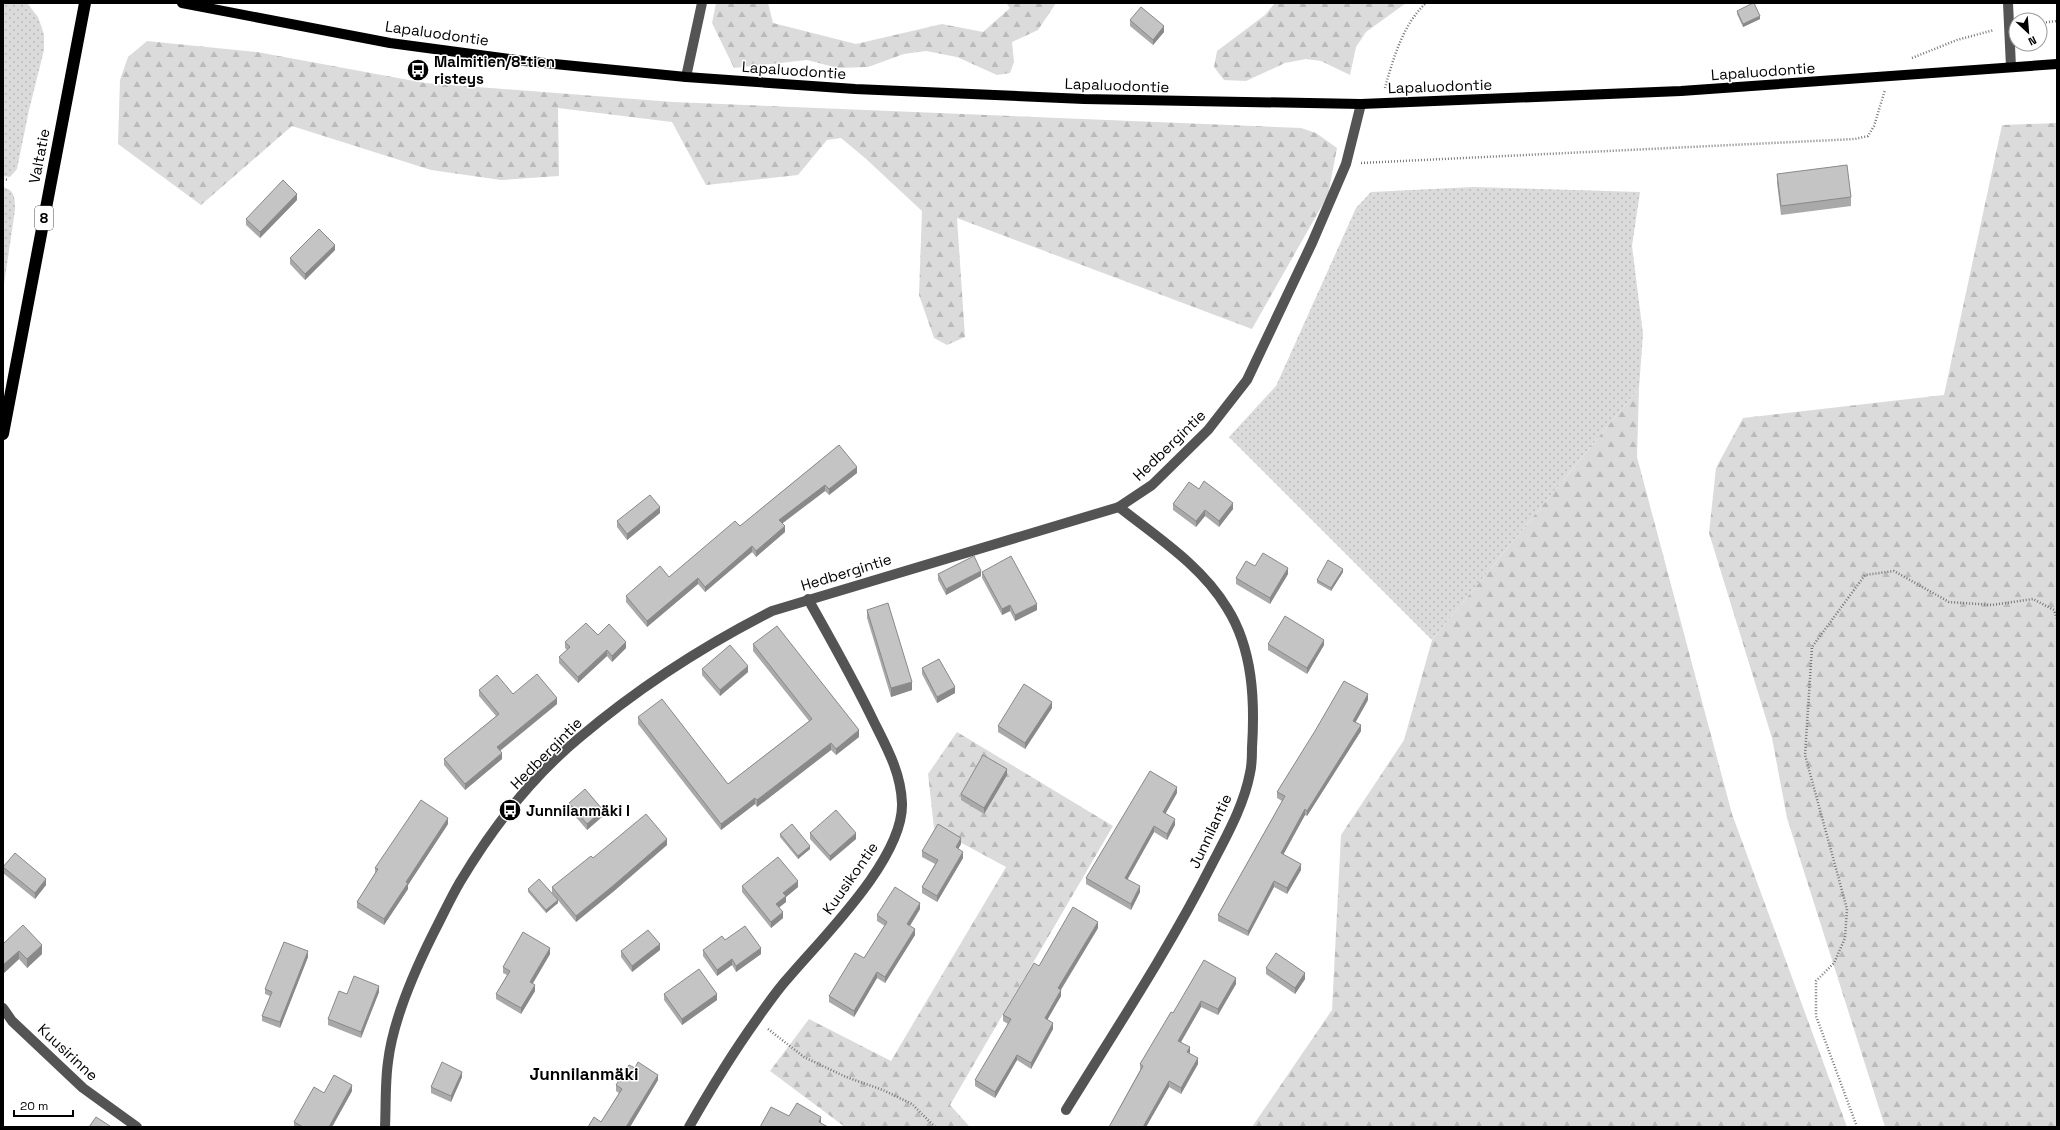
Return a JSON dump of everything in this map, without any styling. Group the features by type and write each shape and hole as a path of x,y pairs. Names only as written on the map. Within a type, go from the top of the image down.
{"highway":[{"name":"Valtatie","path":"3,434 85,3"}],"main road":[{"name":"Lapaluodontie","path":"182,3 390,43 524,60 686,77 855,89 1068,98 1361,104 1682,91 1889,78 2057,64"}],"street":[{"path":"686,77 702,3"},
{"path":"2011,52 2012,67"},
{"name":"Hedbergintie","path":"385,1127 388,1062 394,1031 416,969 459,883 501,823 537,779 578,738 664,672 752,620 772,611 808,599 1119,508 1152,485 1208,430 1247,380 1312,243 1346,164 1361,104"},
{"name":"Junnilantie","path":"1066,1110 1194,899 1238,813 1250,773 1254,729 1248,658 1238,627 1227,607 1204,577 1119,508"},
{"name":"Kuusikontie","path":"689,1127 715,1083 756,1020 788,978 852,906 888,852 899,825 902,804 897,768 860,693 808,599"},
{"name":"Kuusirinne","path":"3,1008 12,1021 83,1088 137,1127"}],"path":[{"path":"1381,103 1391,66 1404,35 1418,10 1426,3"},
{"path":"1346,164 1855,139 1868,136 1874,126 1889,78 1898,64 1957,40 2008,25"},
{"path":"3,179 8,180"},
{"path":"1857,1127 1816,1016 1816,981 1834,962 1846,938 1847,909 1805,755 1812,647 1865,575 1894,571 1949,602 1992,605 2034,599 2054,610 2057,619"},
{"path":"756,1020 804,1057 846,1077 883,1090 912,1104 935,1127"}],"green space":[{"path":"3,3 27,3 38,17 44,34 44,50 29,110 17,169 10,177 3,176"},
{"path":"716,3 768,3 773,23 856,44 942,24 983,32 1010,8 1006,3 1056,3 1038,30 1012,42 1014,62 1010,73 997,75 957,57 926,51 904,54 868,67 838,68 807,60 734,68 712,23"},
{"path":"1275,3 1406,3 1366,32 1356,47 1350,75 1321,61 1306,59 1285,63 1246,81 1224,80 1214,67 1217,51 1265,15"},
{"path":"147,41 257,52 425,83 673,102 1301,128 1316,133 1337,148 1328,195 1252,329 957,218 965,337 947,345 934,338 919,295 922,211 865,158 841,138 827,140 798,175 706,185 672,122 558,108 559,176 501,180 431,170 292,126 201,205 118,144 120,80 128,57"},
{"path":"2057,123 2057,1127 1885,1127 1787,818 1772,738 1709,533 1716,468 1743,418 1944,395 2002,125"},
{"path":"3,187 10,190 14,196 15,210 3,291"},
{"path":"1473,187 1640,192 1632,246 1643,334 1639,388 1432,640 1229,437 1276,386 1356,208 1371,192"},
{"path":"1639,388 1637,457 1732,814 1847,1127 1252,1127 1332,1010 1341,835 1404,740 1432,640"},
{"path":"957,732 1113,826 950,1105 970,1127 845,1127 770,1071 809,1019 891,1061 1006,867 934,828 928,774"}],"building":[{"path":"1753,3 1760,16 1743,24 1737,11"},
{"path":"1141,7 1164,26 1153,40 1130,20"},
{"path":"1847,165 1851,197 1781,206 1777,174"},
{"path":"283,180 297,194 260,232 246,219"},
{"path":"319,229 335,245 305,274 290,258"},
{"path":"839,445 857,467 829,489 825,485 779,520 785,526 756,551 752,546 705,587 698,578 647,621 626,596 660,566 669,577 735,521 740,526"},
{"path":"1204,481 1233,503 1219,521 1205,510 1196,521 1173,504 1189,482 1199,489"},
{"path":"650,495 660,507 627,534 617,521"},
{"path":"1263,553 1288,568 1270,598 1236,578 1246,561 1255,566"},
{"path":"974,556 981,571 946,589 938,574"},
{"path":"1011,556 1037,604 1015,615 1010,605 1002,609 982,572"},
{"path":"1328,560 1343,569 1331,588 1317,580"},
{"path":"888,603 912,682 891,688 867,610"},
{"path":"1285,616 1324,640 1307,668 1268,644"},
{"path":"586,623 598,635 609,624 626,642 612,656 607,650 578,677 559,657 570,647 565,642"},
{"path":"777,626 859,730 836,749 831,743 757,800 755,798 721,824 638,717 662,699 728,784 812,719 753,644"},
{"path":"730,645 748,666 720,690 702,669"},
{"path":"939,659 955,687 937,697 922,668"},
{"path":"537,674 557,698 497,747 502,753 465,784 444,759 499,714 479,690 497,675 513,694"},
{"path":"1344,681 1368,694 1353,721 1361,725 1307,811 1305,809 1281,853 1301,864 1287,888 1274,881 1248,931 1218,915 1285,796 1277,792"},
{"path":"1024,684 1052,702 1025,743 998,726"},
{"path":"983,755 1007,769 984,808 961,794"},
{"path":"1150,771 1177,787 1163,812 1175,819 1167,834 1154,826 1125,878 1140,886 1131,904 1086,878"},
{"path":"585,789 603,810 587,824 569,803"},
{"path":"421,800 448,818 406,882 408,883 384,919 357,902 378,869 375,868"},
{"path":"836,810 856,833 830,856 810,833"},
{"path":"646,814 667,839 576,916 552,887 591,856 593,858"},
{"path":"792,824 810,846 798,856 780,834"},
{"path":"938,824 961,838 956,847 963,852 937,896 922,887 938,860 922,851"},
{"path":"15,853 46,879 35,893 3,867"},
{"path":"778,857 798,881 783,893 786,896 776,904 783,912 771,922 742,886"},
{"path":"539,879 558,900 546,910 528,889"},
{"path":"895,887 920,903 907,924 915,929 885,977 877,972 854,1011 829,996 855,953 864,958 887,922 877,915"},
{"path":"1073,907 1098,922 1058,988 1061,990 1045,1018 1053,1023 1031,1063 1017,1055 995,1092 975,1080 1011,1019 1003,1015 1034,963 1039,966"},
{"path":"23,925 42,945 27,959 19,951 3,965 3,942 4,943"},
{"path":"745,926 761,948 736,966 732,959 717,970 703,950 722,936 725,940"},
{"path":"648,930 660,944 632,966 621,951"},
{"path":"523,932 550,948 530,982 535,985 521,1008 496,994 510,971 503,967"},
{"path":"284,942 308,951 280,1022 262,1016 272,992 265,989"},
{"path":"1276,953 1305,973 1295,988 1266,968"},
{"path":"1204,960 1236,978 1218,1009 1201,1001 1178,1041 1190,1047 1187,1052 1198,1058 1181,1088 1169,1081 1143,1127 1109,1127 1143,1066 1140,1064 1171,1012 1173,1013"},
{"path":"699,969 717,994 682,1019 664,994"},
{"path":"354,976 379,986 361,1032 328,1019 339,991 347,994"},
{"path":"442,1062 462,1072 451,1096 431,1087"},
{"path":"638,1062 658,1075 626,1127 588,1127 594,1117 601,1122 622,1089 616,1085 629,1065 635,1068"},
{"path":"334,1075 352,1085 329,1127 303,1127 294,1122 314,1087 324,1093"},
{"path":"797,1103 821,1117 819,1122 828,1127 760,1127 771,1107 789,1116"},
{"path":"96,1117 110,1126 89,1127"}],"place":[{"name":"Malmitien/8-tien risteys","path":"418,70"},
{"name":"Junnilanmäki I","path":"510,810"}],"district":[{"name":"Junnilanmäki","path":"584,1074"}]}
